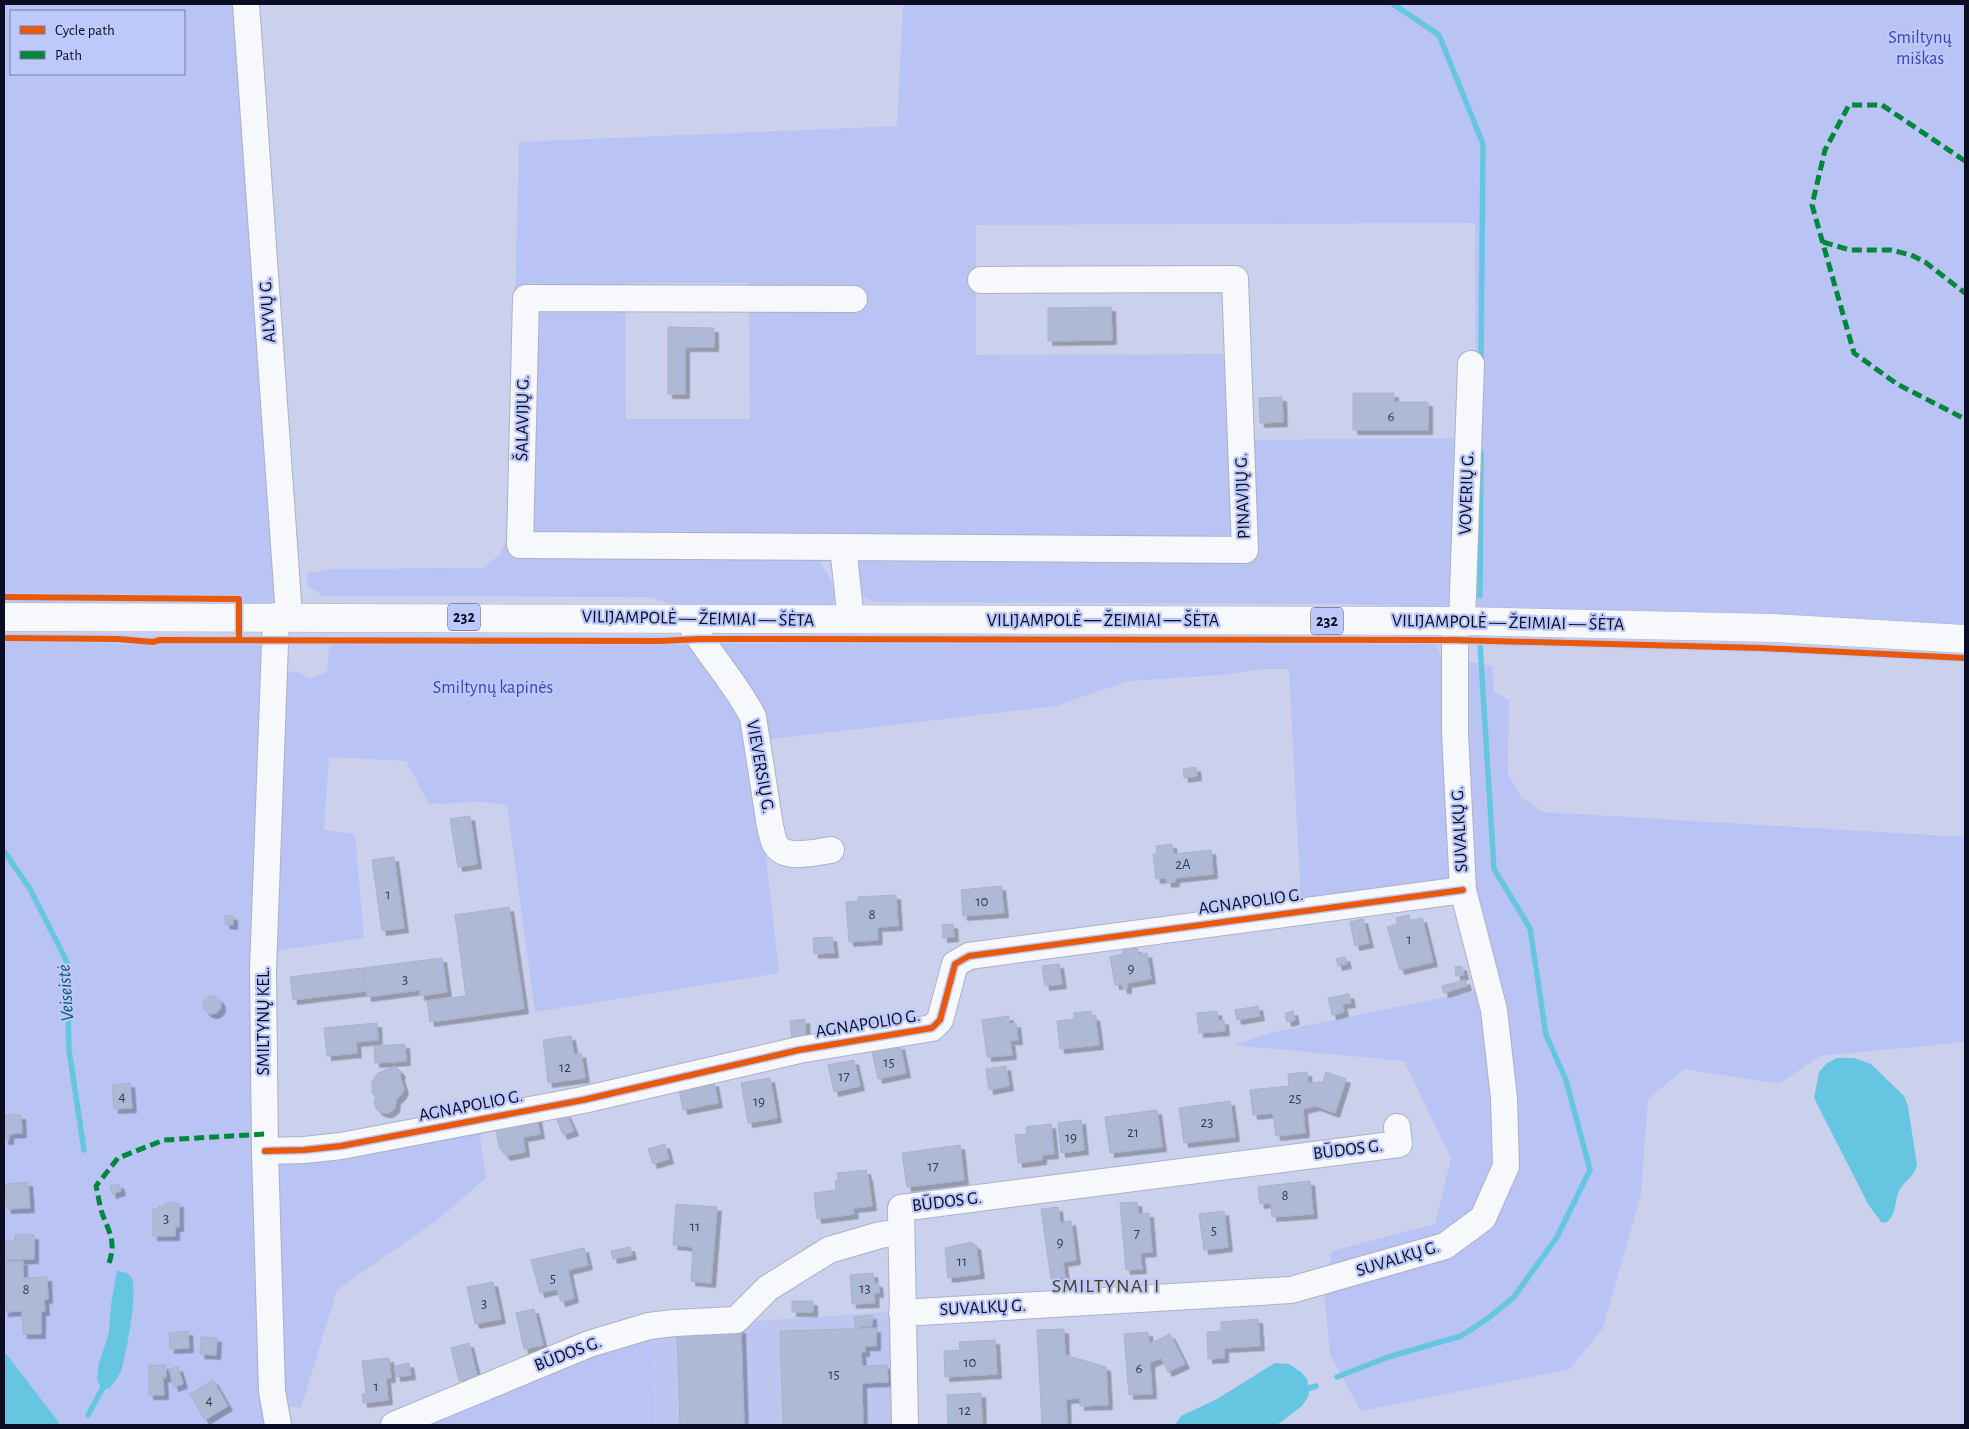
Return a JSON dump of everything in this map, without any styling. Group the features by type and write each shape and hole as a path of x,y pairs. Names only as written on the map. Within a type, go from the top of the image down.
{"main road":[{"name":"VILIJAMPOLĖ — ŽEIMIAI — ŠĖTA","path":"4,617 282,616 850,620 1459,621 1774,628 1965,639"}],"street":[{"name":"ALYVŲ G.","path":"246,4 282,616"},
{"name":"PINAVIJŲ G.","path":"843,547 1245,550 1235,279 981,280"},
{"name":"ŠALAVIJŲ G.","path":"843,547 520,544 526,298 854,299"},
{"name":"VOVERIŲ G.","path":"1459,621 1471,364"},
{"path":"843,547 850,620"},
{"name":"SMILTYNŲ KEL.","path":"278,1425 272,1391 265,1151 264,970 282,616"},
{"name":"VIEVERSIŲ G.","path":"688,618 699,639 744,700 752,717 770,826 775,844 779,849 793,854 831,850"},
{"name":"SUVALKŲ G.","path":"902,1313 1291,1290 1446,1246 1483,1218 1506,1166 1504,1098 1494,1010 1463,890 1455,733 1459,621"},
{"name":"AGNAPOLIO G.","path":"265,1151 304,1150 341,1146 583,1100 799,1050 932,1028 940,1020 956,964 968,956 1463,890"},
{"name":"BŪDOS G.","path":"394,1425 589,1344 649,1326 736,1320 768,1288 829,1250 880,1235 901,1232 901,1208 1399,1144 1397,1127"},
{"path":"901,1232 905,1425"}],"shaded area":[{"path":"1837,1058 1854,1058 1871,1064 1904,1096 1908,1106 1917,1165 1914,1172 1899,1191 1894,1212 1886,1223 1881,1222 1868,1204 1814,1098 1819,1072 1827,1063"},
{"path":"117,1271 128,1274 131,1277 134,1294 133,1307 121,1371 110,1388 102,1390 97,1380 99,1363 109,1333 111,1305"},
{"path":"891,1312 892,1425 655,1425 651,1331 737,1322"},
{"path":"4,1352 7,1355 61,1425 4,1425"},
{"path":"1275,1363 1289,1364 1301,1372 1307,1379 1309,1388 1309,1395 1302,1406 1277,1425 1175,1425 1181,1416 1217,1399"}],"green space":[{"path":"4,4 238,4 280,594 273,602 260,607 19,604 4,601"},
{"name":"Smiltynų miškas","path":"903,4 1965,4 1965,629 1618,612 1337,604 873,602 860,594 859,562 819,562 827,573 834,589 832,609 675,606 652,597 323,596 307,585 307,573 332,569 484,568 501,553 509,531 519,142 897,126","holes":["1475,223 1476,438 1227,440 1226,354 976,355 976,225","625,283 749,283 750,419 626,419"]},
{"path":"4,638 118,639 118,645 159,645 160,640 265,641 266,1425 61,1425 4,1352"},
{"name":"Smiltynų kapinės","path":"699,639 1258,640 1261,645 1436,644 1444,661 1454,886 1301,904 1289,669 1263,669 1223,675 1128,681 1056,706 753,741 779,973 535,1012 507,805 484,802 429,804 406,761 329,757 324,830 355,834 364,938 268,952 279,671 299,672 310,679 327,672 329,649 335,641 661,641"},
{"path":"1465,661 1492,666 1494,692 1509,700 1508,774 1522,798 1544,812 1965,837 1965,1042 1820,1056 1779,1084 1684,1069 1648,1099 1641,1195 1603,1328 1570,1369 1361,1411 1330,1354 1324,1289 1332,1251 1435,1224 1451,1158 1404,1061 1233,1045 1270,1033 1500,986 1473,891"},
{"path":"479,1128 486,1178 436,1221 337,1290 301,1408 283,1406 269,1162"},
{"path":"651,1331 655,1425 411,1425"}],"building":[{"path":"1111,307 1112,340 1048,341 1048,308"},
{"path":"668,327 714,328 714,347 685,347 685,394 668,394"},
{"path":"1353,393 1394,393 1394,402 1428,402 1428,430 1353,430"},
{"path":"1282,397 1283,422 1260,423 1259,398"},
{"path":"1196,767 1197,776 1184,778 1183,769"},
{"path":"470,816 477,864 458,867 450,819"},
{"path":"1172,844 1173,854 1211,850 1213,874 1175,878 1175,882 1167,883 1166,878 1156,879 1153,854 1157,854 1156,846"},
{"path":"394,857 404,928 382,931 372,860"},
{"path":"1001,886 1004,913 963,916 961,890"},
{"path":"896,895 898,926 877,927 878,940 849,942 846,902 858,901 858,897"},
{"path":"509,907 524,1009 430,1022 427,1001 466,996 455,915"},
{"path":"225,915 233,916 233,925 225,924"},
{"path":"1409,915 1410,921 1422,918 1433,962 1400,970 1387,927 1398,924 1396,918"},
{"path":"1363,919 1369,943 1355,946 1350,922"},
{"path":"953,924 954,937 943,938 942,925"},
{"path":"832,937 834,953 814,954 813,938"},
{"path":"1137,948 1139,955 1147,953 1151,979 1127,983 1127,989 1123,989 1122,984 1115,985 1110,957 1123,954 1122,950"},
{"path":"1345,957 1347,964 1338,966 1336,959"},
{"path":"442,958 447,992 420,996 420,990 367,997 363,968"},
{"path":"1059,964 1062,984 1045,986 1042,966"},
{"path":"1462,966 1464,975 1456,976 1455,967"},
{"path":"363,968 366,991 293,1000 290,977"},
{"path":"1465,980 1467,986 1444,993 1442,986"},
{"path":"1349,994 1351,1003 1342,1004 1344,1012 1332,1015 1328,998"},
{"path":"208,996 216,996 221,1001 219,1012 208,1014 203,1009 203,1001"},
{"path":"1258,1006 1260,1016 1237,1020 1235,1010"},
{"path":"1091,1011 1092,1017 1095,1016 1099,1045 1060,1049 1057,1021 1074,1019 1074,1013"},
{"path":"1217,1011 1218,1021 1224,1020 1225,1031 1199,1033 1197,1013"},
{"path":"1293,1011 1295,1020 1287,1022 1285,1013"},
{"path":"1009,1016 1009,1024 1016,1023 1018,1040 1010,1040 1012,1055 987,1057 982,1020"},
{"path":"868,1017 870,1029 854,1031 852,1019"},
{"path":"805,1019 806,1039 792,1040 790,1021"},
{"path":"377,1023 378,1040 356,1042 357,1053 327,1056 324,1028"},
{"path":"571,1036 574,1055 581,1053 585,1078 548,1083 543,1040"},
{"path":"405,1044 406,1061 375,1063 374,1046"},
{"path":"900,1045 906,1073 878,1079 872,1051"},
{"path":"854,1060 860,1086 834,1092 828,1065"},
{"path":"395,1066 401,1072 400,1077 404,1089 396,1100 395,1108 389,1113 383,1113 377,1110 374,1103 376,1098 372,1092 372,1082 378,1073"},
{"path":"1006,1066 1009,1086 989,1090 986,1069"},
{"path":"1307,1072 1308,1083 1323,1082 1326,1072 1346,1079 1335,1113 1316,1106 1303,1109 1305,1133 1276,1136 1273,1113 1253,1115 1250,1090 1289,1086 1288,1074"},
{"path":"770,1078 777,1118 748,1123 741,1083"},
{"path":"714,1082 718,1103 683,1110 679,1089"},
{"path":"130,1083 132,1108 114,1109 112,1085"},
{"path":"1230,1101 1235,1137 1184,1143 1179,1108"},
{"path":"1157,1110 1162,1147 1110,1153 1105,1117"},
{"path":"566,1113 574,1131 563,1135 556,1117"},
{"path":"4,1115 21,1115 22,1133 9,1134 9,1140 4,1140"},
{"path":"537,1117 540,1134 523,1137 525,1152 506,1156 499,1147 495,1124"},
{"path":"1081,1120 1084,1150 1061,1153 1058,1123"},
{"path":"1051,1124 1054,1154 1042,1155 1042,1160 1018,1163 1015,1135 1027,1134 1026,1127"},
{"path":"665,1144 669,1159 653,1164 648,1149"},
{"path":"960,1145 964,1180 907,1187 902,1153"},
{"path":"866,1170 872,1206 853,1208 854,1214 817,1219 814,1193 836,1190 835,1181 838,1180 837,1173"},
{"path":"1310,1181 1313,1214 1272,1217 1271,1203 1260,1204 1258,1187"},
{"path":"28,1182 30,1208 7,1209 5,1184"},
{"path":"119,1184 121,1191 112,1194 110,1186"},
{"path":"1137,1202 1138,1214 1149,1213 1152,1252 1140,1253 1142,1269 1126,1270 1120,1203"},
{"path":"165,1203 179,1203 179,1227 175,1227 175,1236 153,1236 153,1209 158,1209 158,1206 165,1206"},
{"path":"676,1204 717,1207 711,1283 691,1281 693,1247 673,1245"},
{"path":"1058,1207 1060,1223 1071,1221 1076,1260 1063,1262 1065,1277 1051,1279 1041,1209"},
{"path":"1224,1211 1228,1247 1204,1250 1199,1214"},
{"path":"15,1235 34,1235 34,1259 4,1260 4,1241 15,1241"},
{"path":"972,1242 973,1245 976,1245 980,1274 948,1278 945,1248"},
{"path":"630,1247 632,1255 613,1259 611,1251"},
{"path":"584,1248 588,1265 568,1270 574,1298 561,1302 557,1289 540,1293 531,1260"},
{"path":"23,1261 23,1278 47,1277 48,1299 44,1299 45,1311 41,1311 41,1334 23,1334 22,1311 4,1312 4,1262"},
{"path":"873,1273 874,1283 878,1283 879,1293 874,1293 875,1303 852,1304 850,1275"},
{"path":"493,1282 501,1319 475,1324 467,1287"},
{"path":"792,1301 813,1301 813,1312 792,1312"},
{"path":"534,1309 543,1345 524,1349 516,1313"},
{"path":"872,1315 872,1326 855,1327 854,1317"},
{"path":"1258,1319 1260,1346 1224,1348 1224,1358 1208,1359 1207,1332 1221,1331 1221,1322"},
{"path":"876,1328 876,1346 865,1346 865,1352 861,1352 862,1366 887,1365 888,1382 862,1383 863,1425 783,1425 780,1331"},
{"path":"741,1329 744,1425 680,1425 677,1331"},
{"path":"1064,1329 1065,1355 1106,1367 1108,1405 1080,1406 1080,1398 1066,1399 1067,1425 1042,1425 1037,1330"},
{"path":"188,1331 189,1348 170,1349 169,1333"},
{"path":"1148,1332 1149,1344 1170,1334 1185,1364 1168,1372 1161,1358 1150,1363 1152,1394 1129,1395 1124,1334"},
{"path":"201,1337 217,1338 216,1355 200,1354"},
{"path":"995,1340 997,1374 945,1377 944,1351 960,1350 959,1342"},
{"path":"469,1343 477,1376 459,1381 451,1348"},
{"path":"389,1358 391,1378 386,1378 388,1400 363,1403 362,1394 366,1394 362,1361"},
{"path":"409,1363 411,1375 396,1377 395,1366"},
{"path":"149,1365 166,1365 166,1378 163,1377 164,1395 149,1395"},
{"path":"178,1367 183,1384 174,1387 169,1369"},
{"path":"213,1380 228,1406 205,1420 190,1394"},
{"path":"981,1393 982,1425 948,1425 947,1395"}],"waterway":[{"path":"1393,4 1439,35 1483,144 1481,364"},
{"path":"1480,596 1481,453"},
{"path":"1337,1377 1388,1357 1461,1336 1487,1319 1514,1297 1557,1237 1590,1170 1566,1080 1546,1035 1530,928 1494,869 1480,644"},
{"name":"Veiseistė","path":"4,851 30,889 67,962 69,1050 84,1150"},
{"name":"Veiseistė","path":"88,1415 105,1384"},
{"path":"1303,1390 1316,1386"}],"marked path":[{"path":"1965,161 1882,105 1849,105 1825,150 1812,205 1854,353 1897,384 1965,419"},
{"path":"1823,242 1850,250 1891,250 1911,255 1925,262 1965,293"},
{"path":"109,1263 112,1242 101,1210 96,1186 118,1158 164,1140 265,1134"}],"cycle path":[{"path":"4,597 239,599 239,640"},
{"path":"4,638 118,639 153,642 160,640 661,641 699,639 1454,640 1761,648 1965,658"},
{"path":"265,1151 304,1150 341,1146 583,1100 799,1050 932,1028 940,1020 955,964 969,956 1463,890"}],"district":[{"name":"SMILTYNAI I","path":"1106,1286"}]}
